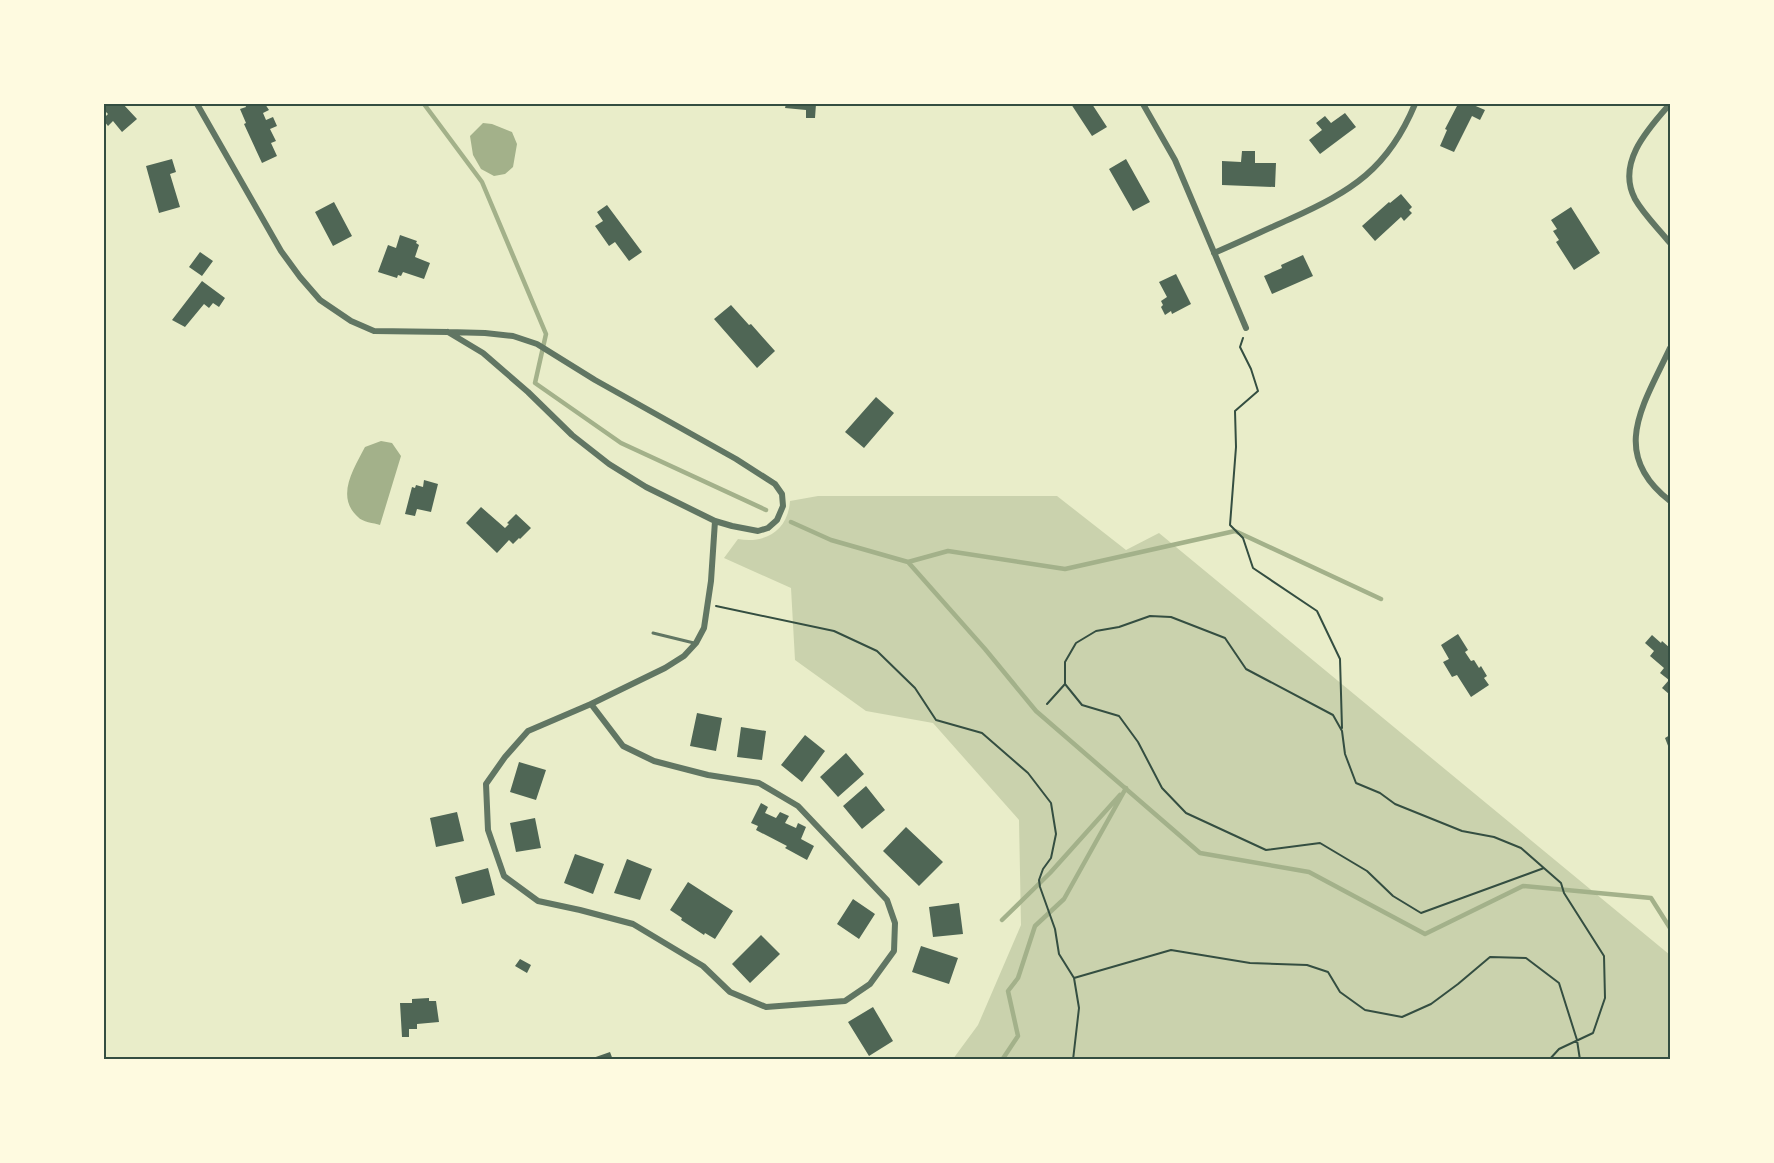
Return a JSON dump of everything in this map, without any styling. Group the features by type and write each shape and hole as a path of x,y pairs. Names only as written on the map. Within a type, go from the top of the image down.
{"street":[{"path":"197,104 281,251 320,300 351,321 374,331 448,332 513,336 537,344 645,410 704,441 775,484 782,494 783,506 777,520 768,528 758,531 739,528 716,521 646,487 609,464 572,435 528,392 483,353 448,332"},
{"path":"1143,104 1175,160 1246,328"},
{"path":"1214,253 1327,202 1350,188 1387,154 1400,135 1415,104"},
{"path":"1670,104 1642,139 1631,162 1629,175 1635,199 1671,243"},
{"path":"1671,348 1642,409 1638,420 1636,441 1642,471 1654,487 1671,501"},
{"path":"591,704 623,746 654,761 708,775 759,783 798,806 887,900 896,923 894,951 870,984 845,1001 766,1007 730,992 703,966 633,924 538,901 504,876 488,830 486,784 505,757 528,731 665,668 684,656 696,643 704,628 716,521"}],"lane":[{"path":"653,633 696,643"}],"path":[{"path":"1246,328 1240,346 1251,369 1257,391 1235,411 1236,447 1230,525 1244,538 1253,568 1317,611 1340,659 1345,754 1356,783 1380,793 1395,804 1462,831 1494,837 1521,848 1561,883 1564,893 1604,956 1605,998 1593,1033 1559,1049 1549,1059"},
{"path":"707,604 834,632 877,651 915,688 936,720 982,733 1028,773 1051,803 1056,834 1051,858 1039,880 1055,929 1059,954 1074,978 1079,1008 1073,1059"},
{"path":"1342,730 1333,715 1246,669 1225,638 1171,617 1150,616 1119,627 1096,631 1076,643 1065,662 1065,684 1082,705 1119,716 1138,742 1162,788 1186,813 1266,850 1320,843 1367,871 1393,896 1421,913 1544,868"},
{"path":"1047,704 1065,684"},
{"path":"1074,978 1171,950 1250,963 1307,965 1328,972 1340,992 1365,1010 1402,1017 1431,1004 1490,957 1526,958 1559,983 1577,1040 1580,1059"}],"shaded area":[{"path":"483,123 512,132 517,144 513,167 505,174 494,176 481,169 473,155 470,136"},
{"path":"381,441 392,443 401,456 380,525 358,517 351,509 347,492 352,473 365,447"},
{"path":"818,496 1057,496 1126,550 1159,533 1670,955 1670,1059 953,1059 978,1025 1021,925 1019,820 933,723 866,711 795,660 791,588 724,558 738,539 766,537 780,528 785,520 790,501"}],"building":[{"path":"104,104 123,104 137,119 122,132 113,121 108,126 104,121 108,114 104,110"},
{"path":"245,104 265,104 269,110 263,113 266,120 273,117 277,126 270,129 276,141 271,143 277,156 262,163 244,124 246,123 240,109 246,107"},
{"path":"786,104 816,104 815,118 806,118 806,110 785,108"},
{"path":"1071,104 1092,104 1107,127 1092,136"},
{"path":"1458,104 1471,104 1485,110 1480,120 1472,116 1454,152 1440,146 1447,130 1445,129"},
{"path":"1345,113 1356,127 1320,154 1309,140 1322,130 1316,123 1325,116 1331,123"},
{"path":"1242,151 1255,151 1255,163 1276,163 1275,187 1222,185 1222,161 1241,162"},
{"path":"172,159 176,172 170,174 180,207 159,213 146,166"},
{"path":"1126,159 1150,202 1133,211 1109,169"},
{"path":"1401,194 1412,207 1409,210 1412,213 1404,221 1401,217 1375,241 1362,226"},
{"path":"334,202 352,236 333,246 315,212"},
{"path":"607,205 642,252 629,261 615,242 609,246 595,226 603,221 597,212"},
{"path":"1571,207 1600,253 1574,270 1556,242 1559,240 1553,231 1557,229 1551,220"},
{"path":"400,235 417,241 419,245 415,257 430,263 424,279 403,272 397,278 378,272 388,245 396,248"},
{"path":"200,252 213,261 202,276 189,267"},
{"path":"1303,255 1313,276 1272,294 1264,276"},
{"path":"1176,274 1191,304 1172,314 1171,311 1165,315 1161,301 1167,297 1159,282"},
{"path":"202,281 225,298 219,307 213,303 209,308 204,304 185,327 172,320"},
{"path":"731,305 775,351 757,368 714,319"},
{"path":"876,397 894,413 864,448 845,432"},
{"path":"424,480 438,484 431,512 417,509 415,516 405,514 412,487 415,488 416,485 423,487"},
{"path":"481,507 505,528 516,514 531,528 513,544 509,540 497,553 466,523"},
{"path":"1458,634 1468,650 1465,652 1479,668 1481,666 1487,676 1484,678 1489,685 1471,697 1457,675 1452,677 1443,662 1449,659 1441,645"},
{"path":"1652,635 1670,648 1669,694 1662,688 1669,680 1660,673 1664,668 1650,656 1654,651 1645,643"},
{"path":"697,713 722,718 716,751 690,746"},
{"path":"741,727 766,731 762,760 737,757"},
{"path":"805,735 825,751 802,782 781,765"},
{"path":"1670,735 1670,751 1665,738"},
{"path":"846,753 864,774 838,797 820,777"},
{"path":"519,762 546,770 536,800 510,792"},
{"path":"866,786 885,810 862,829 843,806"},
{"path":"761,803 768,807 765,813 776,818 780,812 789,816 785,823 796,828 798,823 806,827 801,839 814,846 807,860 785,848 787,846 756,830 758,826 751,823"},
{"path":"457,812 464,841 436,847 430,818"},
{"path":"535,818 541,848 516,852 510,823"},
{"path":"906,827 943,862 919,886 883,851"},
{"path":"575,854 604,864 593,894 564,883"},
{"path":"627,859 652,869 640,900 614,893"},
{"path":"488,868 495,895 462,904 455,877"},
{"path":"688,882 733,911 715,939 705,933 704,935 670,910"},
{"path":"853,899 875,914 859,939 837,924"},
{"path":"959,903 963,934 933,937 929,907"},
{"path":"761,935 780,954 750,983 732,964"},
{"path":"921,946 958,958 949,984 912,972"},
{"path":"520,959 531,965 527,973 515,966"},
{"path":"429,998 429,1001 436,1001 439,1022 417,1024 417,1029 409,1029 409,1037 402,1037 400,1003 412,1003 412,999"},
{"path":"873,1007 893,1041 869,1056 848,1022"},
{"path":"610,1052 613,1060 590,1060 590,1059"}],"waterway":[{"path":"424,104 482,182 546,334 535,383 621,443 766,510"},
{"path":"791,522 831,540 908,562 1036,711 1200,853 1309,872 1425,934 1523,886 1651,898 1670,928"},
{"path":"908,562 948,551 1065,569 1235,531 1381,599"},
{"path":"1002,1060 1018,1036 1008,991 1018,978 1035,926 1064,899 1126,788"},
{"path":"1002,920 1050,873 1120,795"}]}
